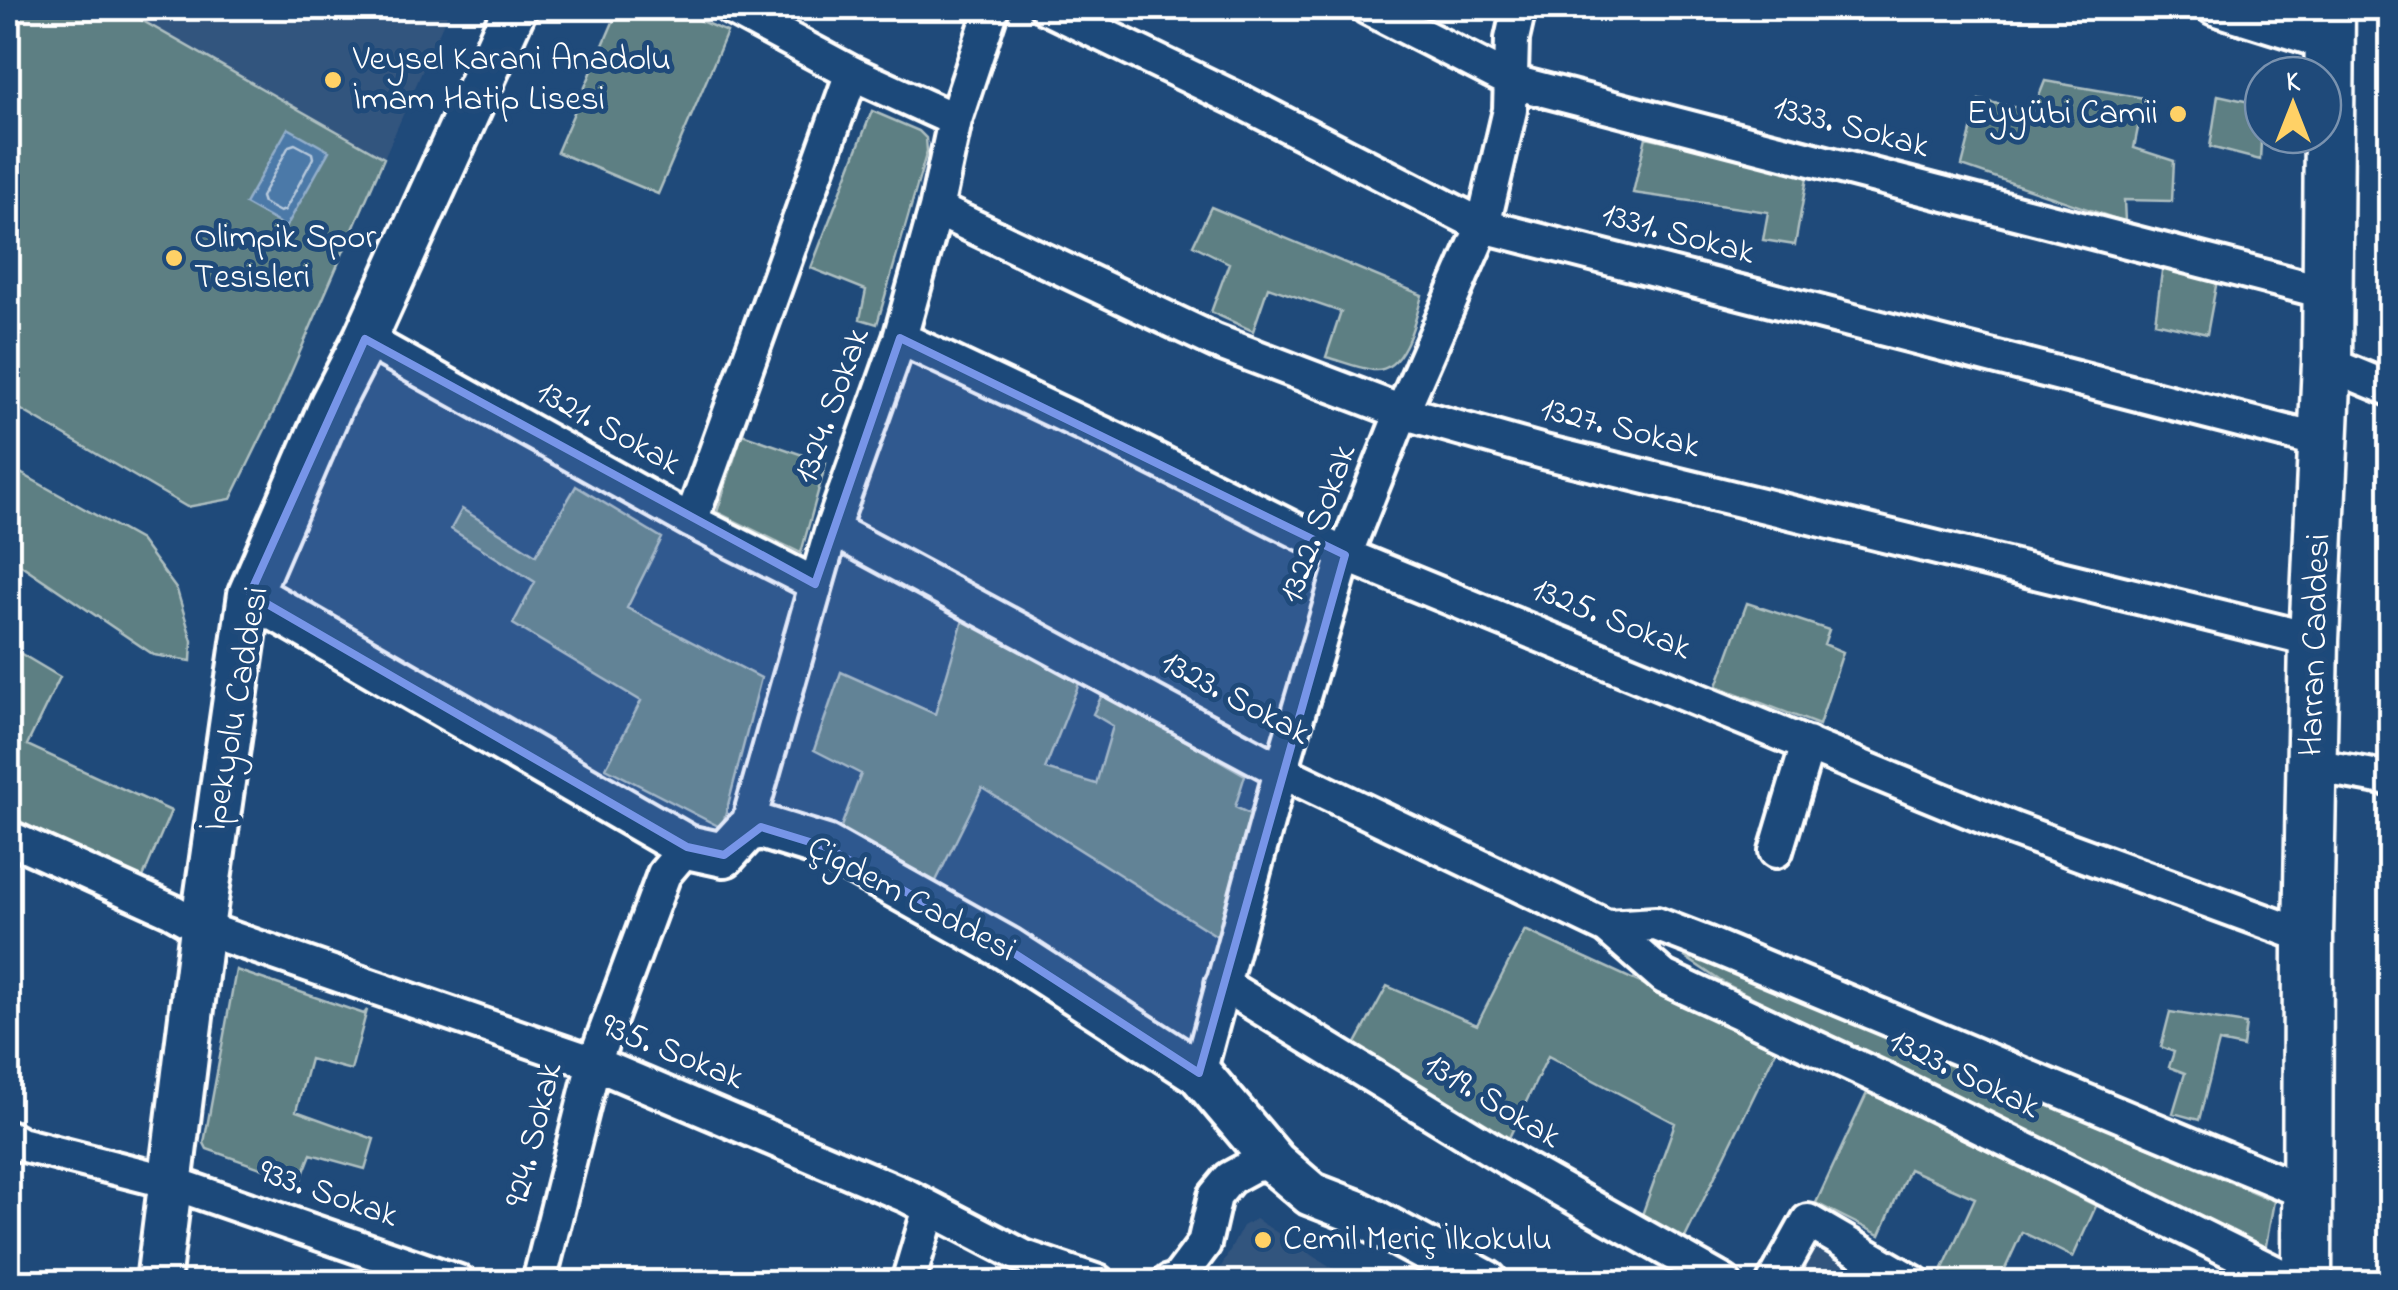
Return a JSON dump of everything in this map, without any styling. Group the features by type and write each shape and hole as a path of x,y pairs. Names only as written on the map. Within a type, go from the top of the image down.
{"main road":[{"name":"Harran Caddesi","path":"2307,1282 2308,936 2314,640 2327,363 2329,26"}],"street":[{"name":"İpekyolu Caddesi","path":"158,1282 202,928 250,594 332,403 365,339 515,8"},
{"path":"731,8 852,73 955,120"},
{"name":"1324. Sokak","path":"746,831 832,528 900,338 936,210 955,120 992,8"},
{"name":"1331. Sokak","path":"1048,8 1483,226 2325,442"},
{"name":"1333. Sokak","path":"1368,8 1513,82 2328,293"},
{"name":"1322. Sokak","path":"1199,1073 1281,771 1346,556 1402,412 1483,226 1510,110 1512,39 1519,8"},
{"path":"2214,8 2329,26"},
{"path":"690,521 852,73"},
{"name":"1327. Sokak","path":"936,210 1215,341 1402,412 1544,452 2314,640"},
{"name":"1325. Sokak","path":"900,338 1118,441 1346,556 2013,830 2308,936"},
{"name":"1321. Sokak","path":"365,339 690,521 815,584"},
{"path":"2327,363 2390,389"},
{"name":"1323. Sokak","path":"832,528 1281,771 1607,927 1664,977 1887,1081 2294,1282"},
{"path":"250,594 687,847 724,855 746,831"},
{"path":"1776,851 1808,744"},
{"path":"2312,764 2390,779"},
{"name":"Çigdem Caddesi","path":"746,831 761,826 826,847 1006,948 1199,1073 1275,1163 1311,1194 1355,1211 1486,1282"},
{"name":"935. Sokak","path":"8,836 202,928 594,1062 930,1208 1024,1257 1098,1282"},
{"name":"924. Sokak","path":"539,1282 594,1062 664,874 687,847"},
{"name":"1323. Sokak","path":"1607,927 1656,924 2307,1193"},
{"name":"1319. Sokak","path":"1222,984 1519,1166 1724,1282"},
{"name":"933. Sokak","path":"12,1150 170,1182 459,1282"},
{"path":"1168,1282 1177,1280 1204,1244 1215,1196 1230,1178 1254,1164 1275,1163"},
{"path":"908,1282 930,1208"},
{"path":"1774,1282 1808,1221 1913,1282"}],"highlighted area":[{"path":"900,338 1345,555 1199,1073 1006,948 826,847 761,827 724,855 687,847 250,594 365,339 815,584"}],"shaded area":[{"name":"Veysel Karani Anadolu İmam Hatip Lisesi","path":"120,8 450,8 384,158"},
{"name":"Cemil Meriç İlkokulu","path":"1256,1219 1355,1282 1213,1282 1243,1226"},
{"path":"1813,1247 1877,1282 1796,1282"}],"green space":[{"name":"Olimpik Spor Tesisleri","path":"8,8 120,8 384,158 276,407 231,499 187,507 8,402"},
{"path":"619,8 670,8 727,32 658,194 557,152"},
{"path":"2045,81 2144,98 2134,148 2174,161 2172,201 2124,200 2125,222 1962,166 1979,100 2033,111"},
{"path":"2218,95 2243,101 2243,155 2260,155 2260,160 2210,147"},
{"path":"872,111 919,131 926,138 927,151 877,324 860,319 866,290 811,268"},
{"path":"1646,137 1808,172 1795,245 1763,240 1768,212 1633,193"},
{"path":"1211,207 1422,295 1401,354 1384,369 1373,370 1326,357 1341,312 1268,287 1253,331 1211,312 1229,263 1193,245"},
{"path":"2163,264 2218,275 2207,334 2155,322"},
{"path":"742,434 826,463 801,553 717,512"},
{"path":"8,466 140,540 177,590 192,641 191,661 154,655 8,556"},
{"path":"576,486 662,538 627,608 761,678 722,828 606,768 641,701 513,624 535,582 451,529 462,509 536,555"},
{"path":"1747,603 1829,630 1824,644 1843,652 1819,725 1717,686"},
{"path":"963,620 1082,676 1045,769 1096,784 1113,726 1093,714 1103,693 1245,775 1235,807 1254,816 1225,941 982,788 935,883 839,832 861,774 814,750 841,672 935,714"},
{"path":"8,646 60,677 27,745 171,811 141,882 8,815"},
{"path":"1525,930 1778,1046 1684,1240 1642,1215 1675,1123 1548,1056 1507,1142 1354,1047 1387,986 1477,1025"},
{"path":"1689,950 2274,1201 2265,1251 1722,982 1685,957"},
{"path":"236,970 364,1014 367,1010 351,1070 310,1059 296,1111 374,1139 365,1169 311,1154 300,1182 207,1149 204,1143"},
{"path":"2170,1012 2246,1024 2243,1047 2219,1042 2199,1120 2173,1113 2185,1073 2169,1067 2174,1052 2161,1047"},
{"path":"1868,1091 2096,1206 2073,1257 2022,1232 1999,1282 1954,1282 1940,1275 1975,1198 1909,1169 1880,1235 1816,1203"}],"water":[{"path":"288,128 329,151 286,227 245,204"}],"place":[{"name":"Veysel Karani Anadolu İmam Hatip Lisesi","path":"333,80"},
{"name":"Eyyübi Camii","path":"2178,114"},
{"name":"Olimpik Spor Tesisleri","path":"174,258"},
{"name":"Cemil Meriç İlkokulu","path":"1263,1240"}]}
